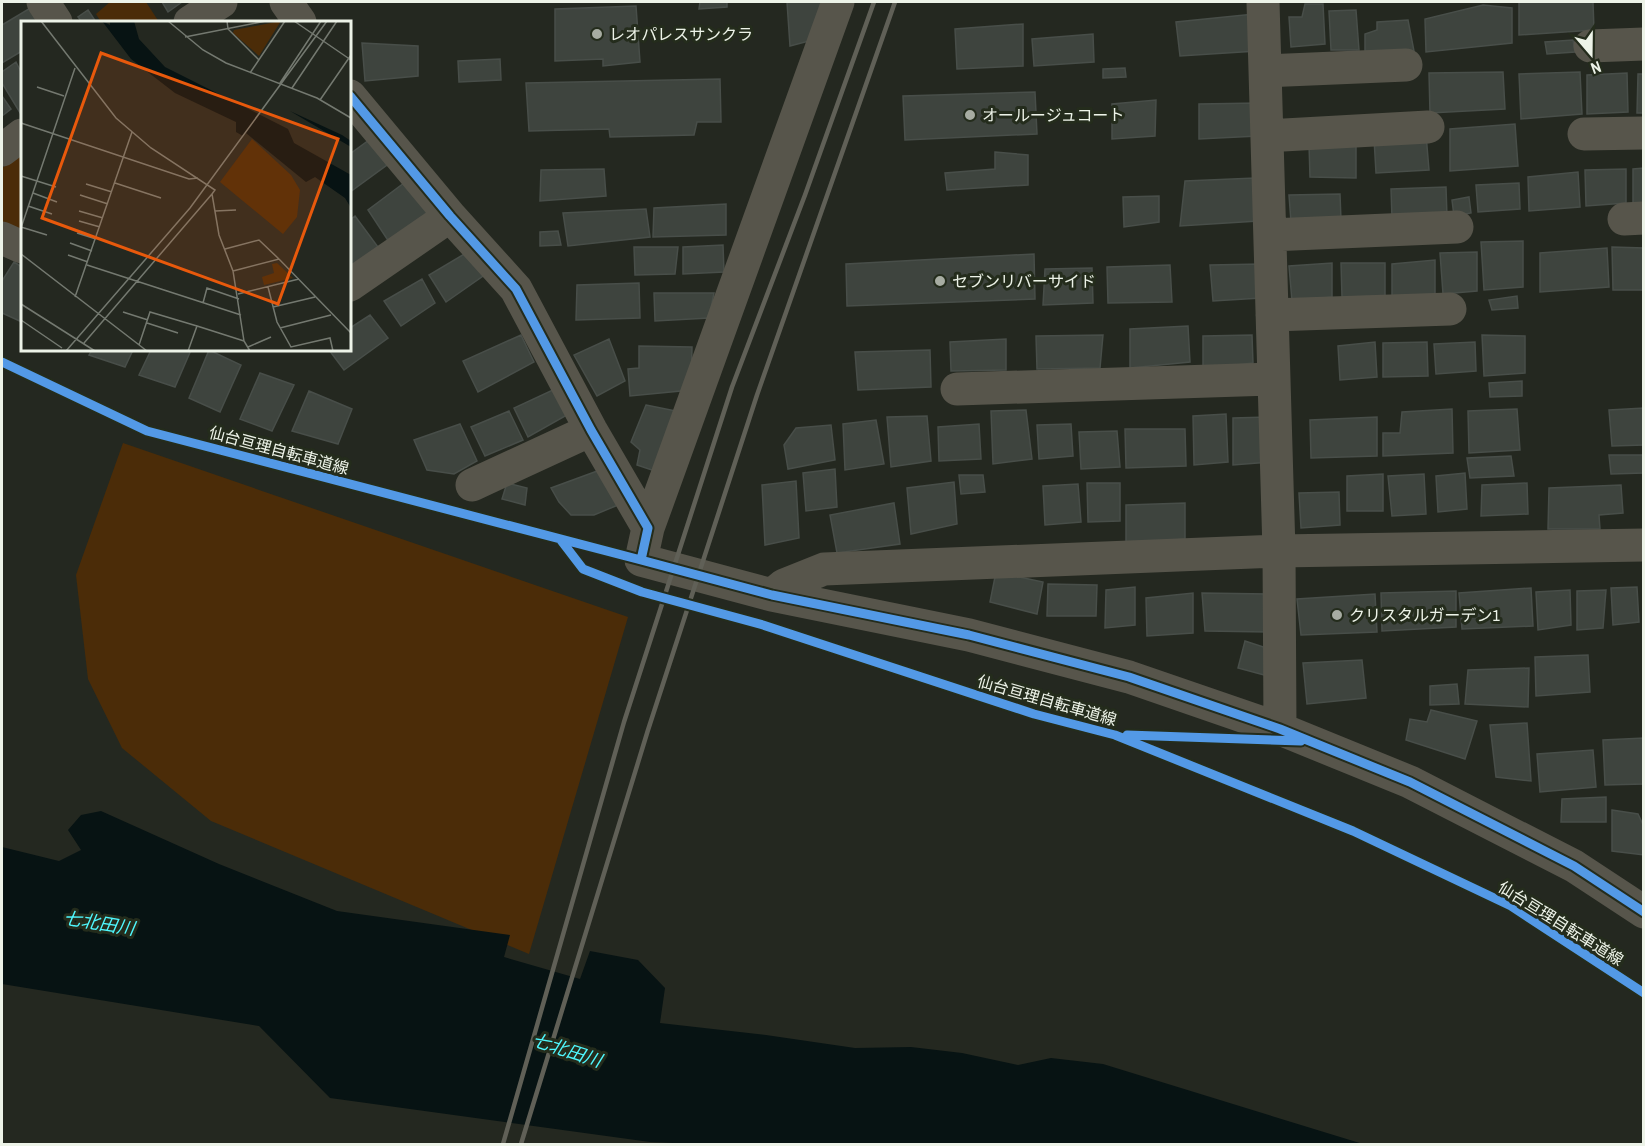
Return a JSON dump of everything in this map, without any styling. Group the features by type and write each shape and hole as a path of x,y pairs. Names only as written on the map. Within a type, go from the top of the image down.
{"street":[{"path":"43,2 55,21"},
{"path":"192,21 221,2"},
{"path":"286,2 299,21"},
{"path":"838,2 648,528 641,560 772,595 969,635 1129,676 1280,729 1410,782 1574,866 1644,912"},
{"path":"1263,2 1279,551 1280,729"},
{"path":"1590,46 1644,45"},
{"path":"1265,71 1406,64"},
{"path":"351,101 516,289 591,430 648,528"},
{"path":"1267,136 1428,127"},
{"path":"1584,134 1644,133"},
{"path":"2,150 21,136"},
{"path":"351,284 450,216"},
{"path":"1270,235 1458,227"},
{"path":"2,238 21,247"},
{"path":"1272,315 1450,309"},
{"path":"957,389 1274,379"},
{"path":"472,485 591,430"},
{"path":"772,595 784,585 824,569 1279,551 1644,545"}],"shaded area":[{"path":"110,2 146,2 158,21 100,21 96,14"},
{"path":"21,155 21,232 2,223 2,168"},
{"path":"123,443 628,617 529,954 211,821 122,748 88,679 76,575"}],"water":[{"name":"七北田川","path":"101,811 219,864 337,911 510,935 504,957 580,979 590,951 638,960 665,988 660,1023 855,1048 911,1047 962,1053 1018,1065 1051,1058 1103,1064 1363,1144 696,1144 650,1142 330,1098 259,1026 2,984 2,847 59,861 81,850 68,830 81,815"}],"building":[{"path":"162,2 182,2 168,12"},
{"path":"700,2 727,2 727,7 699,9"},
{"path":"787,2 822,2 813,40 790,46"},
{"path":"1519,2 1593,2 1594,30 1519,35"},
{"path":"1305,4 1323,4 1325,44 1291,47 1289,17 1302,17"},
{"path":"1483,5 1512,8 1512,43 1426,52 1425,19"},
{"name":"レオパレスサンクラ","path":"636,6 640,62 603,66 603,59 555,61 555,9"},
{"path":"32,7 40,21 21,21 21,52 2,63 2,25"},
{"path":"88,10 95,21 81,21 78,17"},
{"path":"1356,10 1359,50 1331,50 1329,11"},
{"path":"1254,14 1257,51 1180,56 1176,22"},
{"path":"1408,20 1414,51 1365,55 1365,34 1377,30 1377,22"},
{"path":"1023,24 1023,66 957,69 955,29"},
{"path":"1093,34 1094,62 1034,66 1032,39"},
{"path":"1573,40 1575,52 1547,54 1545,42"},
{"path":"362,43 418,46 418,76 365,81"},
{"path":"500,59 501,80 459,82 458,61"},
{"path":"16,62 21,72 21,114 2,83 2,72"},
{"path":"1125,68 1126,77 1103,78 1103,69"},
{"path":"1503,72 1505,109 1430,113 1429,73"},
{"path":"1580,72 1582,114 1521,119 1519,74"},
{"path":"1627,73 1628,112 1587,114 1587,75"},
{"path":"1638,74 1644,74 1644,113 1637,113"},
{"path":"720,79 721,122 697,122 694,135 610,137 609,129 529,131 526,83"},
{"name":"オールージュコート","path":"1035,92 1037,134 905,140 903,96"},
{"path":"2,96 11,109 2,116"},
{"path":"1156,100 1155,136 1112,139 1112,104"},
{"path":"1258,103 1258,136 1199,139 1199,104"},
{"path":"1515,124 1518,166 1450,171 1450,129"},
{"path":"1426,134 1429,170 1376,173 1374,138"},
{"path":"369,140 387,165 351,191 351,153"},
{"path":"1309,144 1356,144 1356,178 1310,177"},
{"path":"995,152 1028,155 1028,185 947,190 945,173 995,169"},
{"path":"1644,168 1644,204 1633,205 1633,169"},
{"path":"604,169 606,196 540,201 541,170"},
{"path":"1626,169 1626,203 1586,206 1585,170"},
{"path":"1578,172 1580,207 1529,211 1528,177"},
{"path":"1255,178 1258,221 1180,226 1185,181"},
{"path":"404,183 430,214 389,242 368,210"},
{"path":"1519,183 1520,209 1478,212 1476,185"},
{"path":"1446,187 1447,216 1392,218 1391,189"},
{"path":"1340,194 1341,220 1291,222 1289,195"},
{"path":"1159,196 1159,222 1124,227 1123,197"},
{"path":"1469,197 1471,213 1454,216 1452,200"},
{"path":"726,204 726,235 653,237 654,208"},
{"path":"646,209 650,237 568,246 563,213"},
{"path":"355,216 378,247 351,267 351,219"},
{"path":"558,231 561,245 540,246 540,232"},
{"path":"1523,241 1523,287 1484,290 1481,242"},
{"path":"723,245 724,272 683,274 683,247"},
{"path":"634,247 678,247 675,274 635,275"},
{"path":"1612,247 1644,248 1643,290 1613,290"},
{"path":"1607,248 1609,287 1540,292 1540,253"},
{"path":"1477,252 1477,291 1443,294 1440,253"},
{"path":"466,253 483,276 446,302 429,275"},
{"name":"セブンリバーサイド","path":"1034,254 1035,299 847,306 846,264"},
{"path":"1435,260 1435,294 1392,296 1392,264"},
{"path":"14,262 21,266 21,322 2,313 2,281"},
{"path":"1332,263 1332,297 1292,301 1289,266"},
{"path":"1341,263 1385,263 1385,296 1342,297"},
{"path":"1261,264 1261,298 1213,301 1210,265"},
{"path":"1170,265 1172,302 1108,303 1107,267"},
{"path":"1092,268 1093,303 1043,305 1045,269"},
{"path":"422,279 435,303 401,326 384,301"},
{"path":"639,283 640,318 576,320 577,285"},
{"path":"654,293 714,293 709,318 655,321"},
{"path":"1517,296 1518,308 1492,310 1489,300"},
{"path":"370,315 388,338 344,370 330,351 351,351 351,327"},
{"path":"1188,326 1190,362 1130,368 1130,329"},
{"path":"521,335 534,362 478,392 463,361"},
{"path":"1103,335 1100,368 1037,369 1036,336"},
{"path":"1252,335 1253,363 1203,369 1203,336"},
{"path":"1482,335 1525,336 1525,373 1484,376"},
{"path":"609,339 625,381 597,396 574,355"},
{"path":"1006,339 1006,370 951,371 950,342"},
{"path":"1375,342 1377,377 1340,380 1338,346"},
{"path":"1427,342 1428,376 1383,377 1383,343"},
{"path":"1475,342 1476,371 1436,374 1434,344"},
{"path":"639,346 692,347 691,390 630,396 628,369 639,368"},
{"path":"930,350 931,387 858,390 855,352"},
{"path":"91,351 133,351 125,367 89,355"},
{"path":"151,351 191,351 175,387 139,375"},
{"path":"209,351 241,365 220,412 189,398"},
{"path":"260,373 294,385 272,431 240,419"},
{"path":"1522,381 1522,396 1490,397 1489,383"},
{"path":"555,389 567,415 528,437 514,408"},
{"path":"309,391 352,409 338,444 292,431"},
{"path":"646,405 681,412 661,473 637,465 640,450 631,442"},
{"path":"1644,408 1644,445 1612,446 1609,410"},
{"path":"1452,409 1453,453 1383,456 1383,433 1400,433 1402,412"},
{"path":"1517,409 1520,450 1469,453 1468,411"},
{"path":"1026,410 1032,459 993,464 991,411"},
{"path":"509,411 523,440 485,456 471,427"},
{"path":"1226,414 1228,462 1194,465 1193,416"},
{"path":"927,416 931,461 891,467 887,417"},
{"path":"1268,417 1270,462 1233,465 1233,418"},
{"path":"1377,417 1377,456 1311,458 1310,420"},
{"path":"876,420 884,464 845,470 843,424"},
{"path":"460,424 477,461 454,474 427,470 414,440"},
{"path":"979,424 981,459 939,461 938,427"},
{"path":"1071,424 1073,456 1039,459 1037,425"},
{"path":"831,425 835,460 788,469 784,445 796,428"},
{"path":"1125,429 1185,429 1186,466 1126,468"},
{"path":"1117,431 1120,467 1081,469 1079,432"},
{"path":"1609,455 1644,455 1644,473 1611,474"},
{"path":"1511,456 1514,476 1470,478 1467,458"},
{"path":"835,469 837,507 806,511 803,473"},
{"path":"600,470 618,505 594,515 571,515 559,502 551,488"},
{"path":"1465,473 1467,509 1438,512 1436,476"},
{"path":"1383,474 1383,511 1347,511 1347,476"},
{"path":"1424,474 1426,514 1392,516 1388,476"},
{"path":"959,475 983,475 985,492 961,494"},
{"path":"796,481 799,538 765,545 762,485"},
{"path":"954,482 957,524 911,534 907,488"},
{"path":"507,483 527,488 525,505 502,499"},
{"path":"1087,483 1120,483 1120,521 1088,522"},
{"path":"1527,483 1528,514 1481,516 1482,485"},
{"path":"1078,484 1081,522 1045,525 1043,486"},
{"path":"1621,485 1623,513 1599,515 1600,529 1548,529 1549,488"},
{"path":"1339,492 1340,525 1301,528 1299,493"},
{"path":"894,503 900,544 837,553 830,515"},
{"path":"1185,503 1185,539 1126,544 1126,505"},
{"path":"996,572 1043,582 1037,614 990,602"},
{"path":"1048,584 1097,585 1096,616 1047,616"},
{"path":"1135,587 1135,625 1105,628 1106,590"},
{"path":"1637,587 1639,622 1613,625 1611,588"},
{"path":"1531,588 1533,626 1462,629 1459,593"},
{"path":"1570,590 1571,625 1538,630 1536,592"},
{"path":"1606,590 1603,628 1577,630 1577,591"},
{"path":"1456,591 1456,627 1382,631 1381,593"},
{"path":"1193,593 1193,633 1147,636 1146,598"},
{"path":"1202,593 1268,594 1268,632 1205,631"},
{"name":"クリスタルガーデン1","path":"1375,594 1377,632 1301,635 1297,599"},
{"path":"1245,641 1273,650 1268,676 1238,668"},
{"path":"1588,655 1590,692 1536,696 1535,657"},
{"path":"1362,660 1366,698 1307,704 1303,663"},
{"path":"1529,668 1528,707 1465,704 1468,670"},
{"path":"1457,684 1459,704 1430,705 1430,686"},
{"path":"1431,710 1477,721 1465,759 1406,740 1410,719 1427,722"},
{"path":"1527,723 1531,781 1496,777 1490,725"},
{"path":"1644,738 1644,784 1605,785 1603,740"},
{"path":"1593,750 1596,787 1540,792 1537,754"},
{"path":"1606,797 1606,822 1561,822 1562,799"},
{"path":"1612,810 1638,814 1644,827 1644,855 1612,851"}],"railway":[{"path":"503,1144 624,722 732,387 805,195 874,2"},
{"path":"521,1144 648,730 757,395 895,2"}],"cycle path":[{"path":"351,97 450,216 516,289 591,430 648,528 641,560 772,595 969,635 1129,677 1280,729 1410,782 1574,866 1644,912"},
{"name":"仙台亘理自転車道線","path":"2,362 147,431 641,560"},
{"name":"仙台亘理自転車道線","path":"560,539 583,569 642,592 763,625 1034,714 1115,735 1353,831 1511,906 1644,993"},
{"path":"1127,735 1301,741"}],"place":[{"name":"レオパレスサンクラ","path":"597,34"},
{"name":"オールージュコート","path":"970,115"},
{"name":"セブンリバーサイド","path":"940,281"},
{"name":"クリスタルガーデン1","path":"1337,615"}]}
